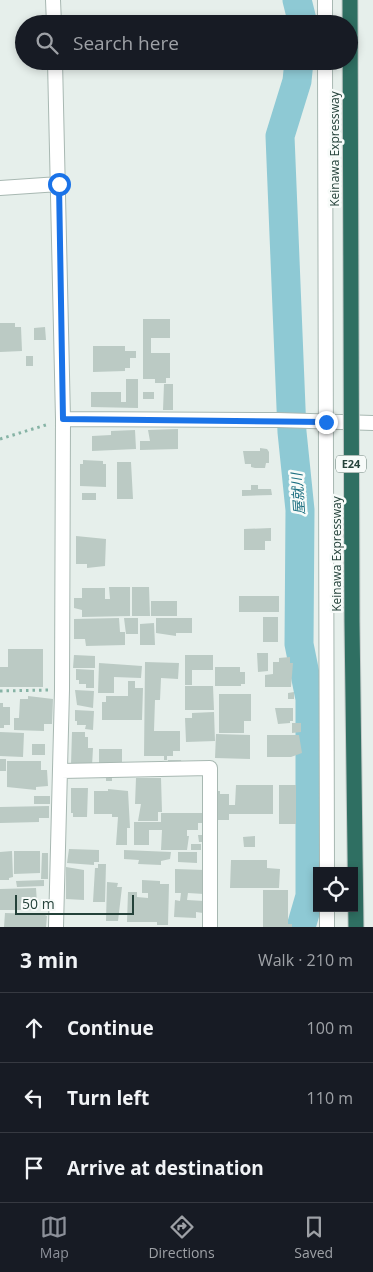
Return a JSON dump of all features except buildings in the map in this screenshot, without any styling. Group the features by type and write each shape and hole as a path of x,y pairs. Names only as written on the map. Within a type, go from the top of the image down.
{"highway":[{"name":"Keinawa Expressway","path":"350,0 350,15"},
{"name":"Keinawa Expressway","path":"350,70 352,612 356,927"}],"street":[{"path":"53,0 54,15"},
{"path":"325,0 325,15"},
{"path":"55,70 63,419 61,771 56,927"},
{"path":"325,70 327,867"},
{"path":"0,188 59,184"},
{"path":"63,419 278,420 373,423"},
{"path":"61,771 210,768 210,927"},
{"path":"327,912 327,927"}],"path":[{"path":"0,439 63,419"},
{"path":"0,691 62,690"}],"waterway":[{"name":"屋就川","path":"297,0 301,15"},
{"name":"屋就川","path":"298,70 297,81 280,136 292,432 300,510 299,644 310,699 310,896 301,927"}],"route":[{"path":"59,184 63,419 326,422"}]}
